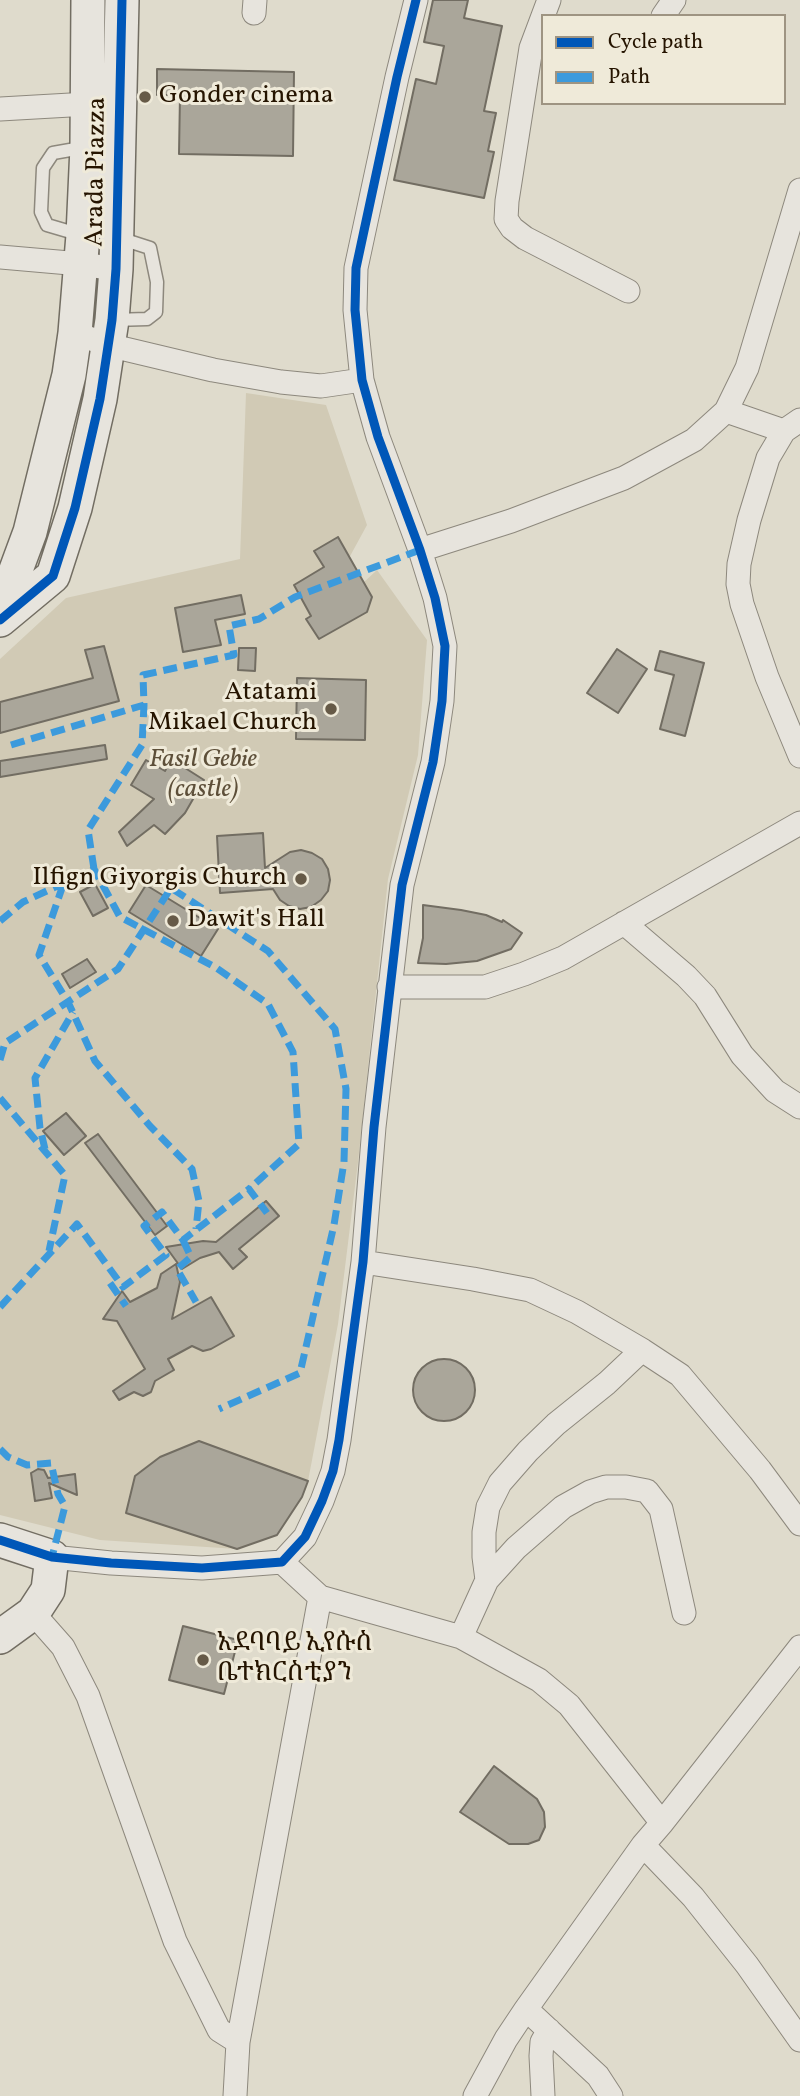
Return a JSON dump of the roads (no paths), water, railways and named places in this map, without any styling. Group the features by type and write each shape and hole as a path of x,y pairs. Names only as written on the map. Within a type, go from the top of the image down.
{"street":[{"path":"10,595 39,497 69,375 75,333 87,147 88,0"},
{"name":"Arada Piazza","path":"0,620 10,595 53,576 75,508 100,399 110,333 117,253 122,0"},
{"path":"0,1541 52,1558 111,1563 202,1568 282,1562 305,1537 323,1501 333,1471 363,1262 374,1127 402,885 433,762 442,701 445,646 435,597 378,437 362,380 355,310 356,268 416,0"},
{"path":"541,20 531,48 535,78 507,201 506,219 525,239 628,291"},
{"path":"87,41 121,44"},
{"path":"0,109 88,104"},
{"path":"420,550 511,521 624,478 694,440 726,411 747,368 800,190"},
{"path":"0,257 82,249 117,253"},
{"path":"75,333 110,333 214,370 281,382 321,386 362,380"},
{"path":"726,411 792,425 768,458 749,520 739,564 738,584 766,677 800,756"},
{"path":"39,497 75,508"},
{"path":"389,987 485,987 563,958 800,822"},
{"path":"624,923 686,976 705,996 742,1055 775,1091 800,1107"},
{"path":"363,1262 530,1290 578,1312 642,1350 680,1376 760,1470 800,1524"},
{"path":"487,1580 484,1532 488,1507 500,1483 556,1424 607,1383 642,1350"},
{"path":"461,1637 487,1580 535,1530 563,1507 590,1492 606,1487 647,1491 662,1508 684,1613"},
{"path":"0,1637 33,1613 48,1590 52,1558"},
{"path":"282,1562 320,1597 461,1637 538,1680 569,1705 662,1823"},
{"path":"235,2096 238,2042 320,1597"},
{"path":"33,1613 63,1647 88,1696 176,1941 219,2031 238,2042"},
{"path":"475,2096 526,2009 643,1845 800,1647"},
{"path":"643,1845 693,1897 747,1965 800,2040"},
{"path":"526,2009 598,2076 611,2096"},
{"path":"543,2096 542,2042 549,2030"}],"place":[{"name":"Gonder cinema","path":"145,97"},
{"name":"Atatami Mikael Church","path":"331,709"},
{"name":"Ilfign Giyorgis Church","path":"301,879"},
{"name":"Dawit's Hall","path":"173,921"},
{"name":"አደባባይ ኢየሱስ ቤተክርስቲያን","path":"203,1660"}],"park label":[{"name":"Fasil Gebie (castle)","path":"203,776"}]}
